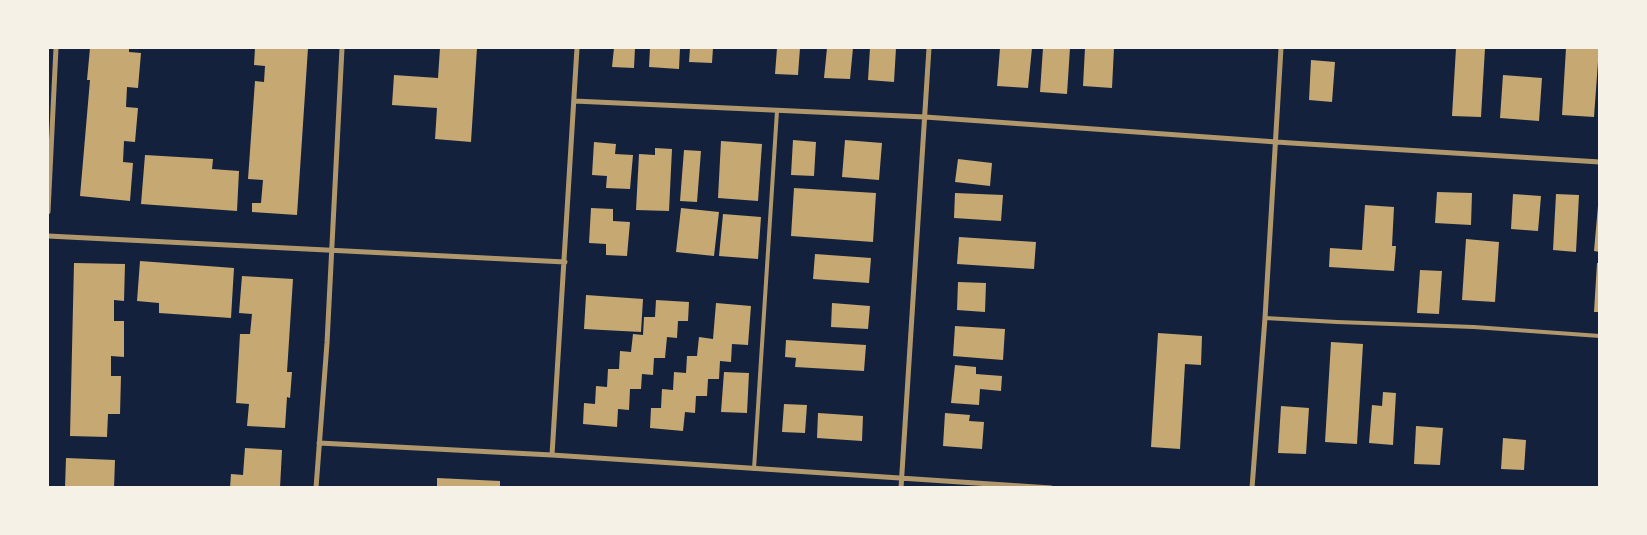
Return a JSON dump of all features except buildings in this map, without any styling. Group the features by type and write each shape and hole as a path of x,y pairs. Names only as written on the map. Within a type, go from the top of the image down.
{"street":[{"path":"48,212 56,48"},
{"path":"316,488 327,343 342,48"},
{"path":"552,455 577,48"},
{"path":"901,488 929,48"},
{"path":"1252,488 1265,318 1281,48"},
{"path":"574,101 924,117 1275,142 1600,162"},
{"path":"48,236 565,262"},
{"path":"319,443 552,455 1051,488"}],"lane":[{"path":"754,469 777,111"},
{"path":"1265,318 1474,327 1600,336"}]}
